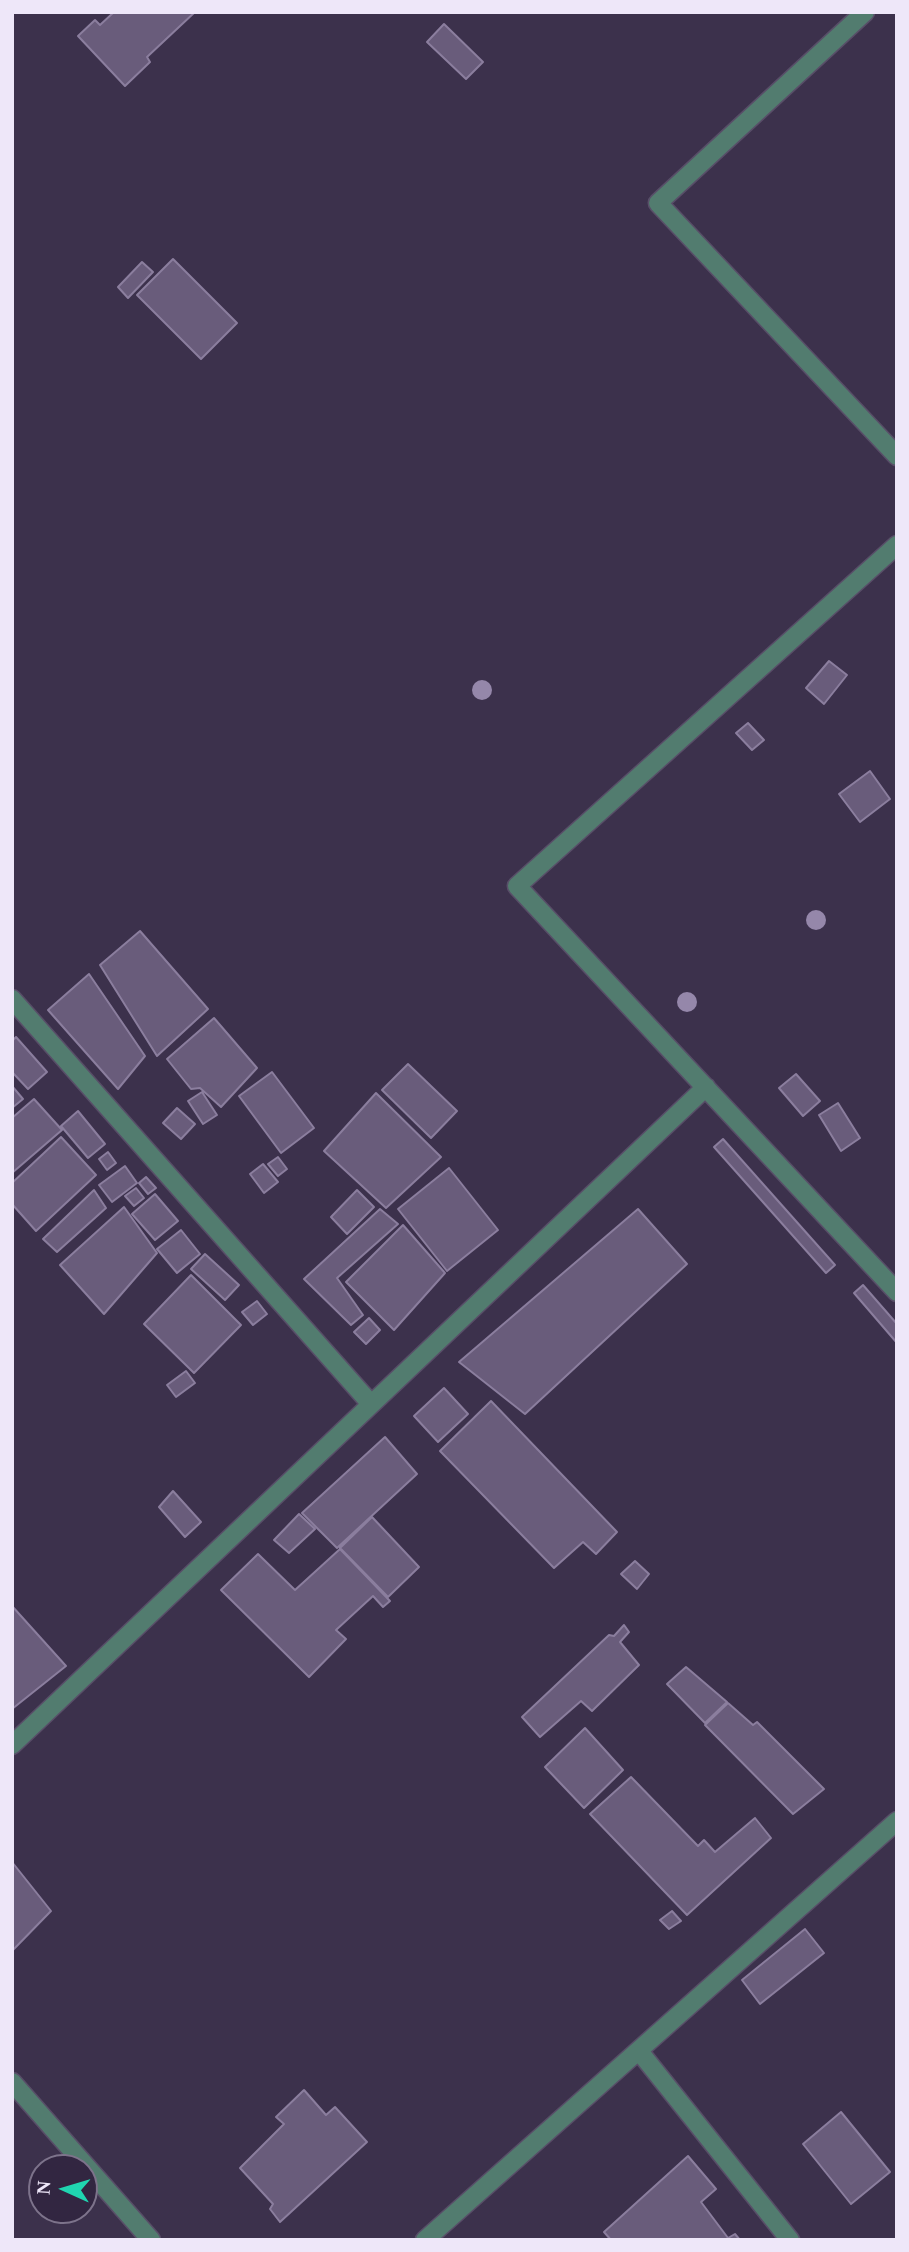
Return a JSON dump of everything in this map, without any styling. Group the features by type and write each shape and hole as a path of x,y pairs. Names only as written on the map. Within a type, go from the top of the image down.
{"street":[{"path":"865,12 659,203 897,456"},
{"path":"897,545 517,886 897,1292"},
{"path":"12,999 371,1404"},
{"path":"12,1745 706,1087"},
{"path":"425,2240 897,1821"},
{"path":"639,2050 790,2240"},
{"path":"12,2082 151,2240"}],"building":[{"path":"114,12 195,12 147,57 150,62 125,86 78,36 95,20 100,25"},
{"path":"444,24 483,62 466,79 427,42"},
{"path":"173,259 237,323 201,359 137,295"},
{"path":"142,262 153,272 128,298 118,287"},
{"path":"829,661 847,675 824,704 806,688"},
{"path":"748,723 764,740 752,750 736,733"},
{"path":"870,771 890,799 860,822 839,794"},
{"path":"140,931 208,1009 157,1056 100,965"},
{"path":"89,974 145,1056 118,1089 48,1010"},
{"path":"214,1018 257,1068 221,1107 200,1088 191,1089 167,1059"},
{"path":"16,1037 47,1072 28,1089 12,1072 12,1041"},
{"path":"408,1064 457,1111 431,1138 382,1090"},
{"path":"272,1072 314,1128 281,1153 239,1096"},
{"path":"796,1074 820,1101 803,1116 779,1088"},
{"path":"12,1086 23,1099 12,1108"},
{"path":"202,1092 217,1115 203,1124 188,1101"},
{"path":"376,1093 441,1157 386,1208 324,1151"},
{"path":"34,1099 62,1130 12,1173 12,1118"},
{"path":"838,1103 860,1138 841,1151 819,1115"},
{"path":"177,1108 195,1124 181,1139 163,1123"},
{"path":"78,1111 105,1144 88,1158 61,1126"},
{"path":"61,1137 96,1175 36,1231 12,1204 12,1183"},
{"path":"723,1139 835,1265 826,1273 714,1147"},
{"path":"108,1152 116,1163 107,1170 99,1159"},
{"path":"278,1157 287,1169 278,1176 268,1164"},
{"path":"263,1164 278,1182 264,1193 250,1174"},
{"path":"125,1166 137,1183 112,1202 99,1185"},
{"path":"449,1168 498,1230 447,1271 398,1209"},
{"path":"146,1177 156,1188 148,1194 139,1183"},
{"path":"136,1188 144,1198 134,1206 125,1196"},
{"path":"94,1190 106,1208 57,1252 43,1239"},
{"path":"357,1190 374,1207 347,1234 331,1217"},
{"path":"155,1194 178,1221 155,1240 132,1214"},
{"path":"124,1207 157,1253 104,1314 60,1265"},
{"path":"380,1209 398,1224 337,1278 363,1315 351,1325 304,1279"},
{"path":"638,1209 687,1264 525,1414 459,1362"},
{"path":"403,1225 445,1273 394,1330 346,1282"},
{"path":"181,1230 200,1254 177,1273 157,1249"},
{"path":"205,1254 239,1285 225,1300 191,1269"},
{"path":"191,1275 241,1325 194,1373 144,1324"},
{"path":"863,1285 897,1324 897,1343 854,1293"},
{"path":"257,1301 267,1314 253,1325 242,1312"},
{"path":"369,1318 380,1330 366,1344 354,1332"},
{"path":"186,1371 195,1383 176,1397 167,1385"},
{"path":"444,1388 468,1414 438,1442 414,1416"},
{"path":"491,1401 617,1532 596,1554 583,1542 554,1568 440,1451"},
{"path":"385,1437 417,1474 337,1548 302,1513"},
{"path":"173,1491 201,1522 185,1537 159,1507"},
{"path":"299,1514 315,1529 289,1553 274,1540"},
{"path":"372,1517 419,1567 388,1597 340,1548"},
{"path":"340,1549 390,1601 383,1607 373,1596 336,1630 346,1639 309,1677 221,1590 258,1554 295,1590"},
{"path":"635,1561 649,1574 637,1589 621,1574"},
{"path":"12,1606 66,1666 12,1709"},
{"path":"624,1625 629,1632 620,1642 639,1665 592,1711 581,1701 540,1737 522,1717 609,1635 614,1636"},
{"path":"686,1667 727,1702 705,1723 667,1684"},
{"path":"728,1703 753,1725 757,1722 824,1789 793,1814 705,1725"},
{"path":"585,1728 623,1770 584,1808 545,1767"},
{"path":"631,1777 698,1846 704,1840 715,1852 755,1818 771,1838 687,1915 590,1814"},
{"path":"12,1862 51,1911 12,1951"},
{"path":"672,1911 681,1921 669,1929 660,1920"},
{"path":"805,1929 824,1953 760,2004 742,1980"},
{"path":"304,2090 326,2115 335,2107 367,2142 280,2222 270,2209 273,2204 240,2168 284,2124 276,2117"},
{"path":"841,2112 890,2172 851,2204 803,2144"},
{"path":"688,2156 716,2189 701,2202 728,2238 735,2234 740,2240 611,2240 604,2232"}]}
